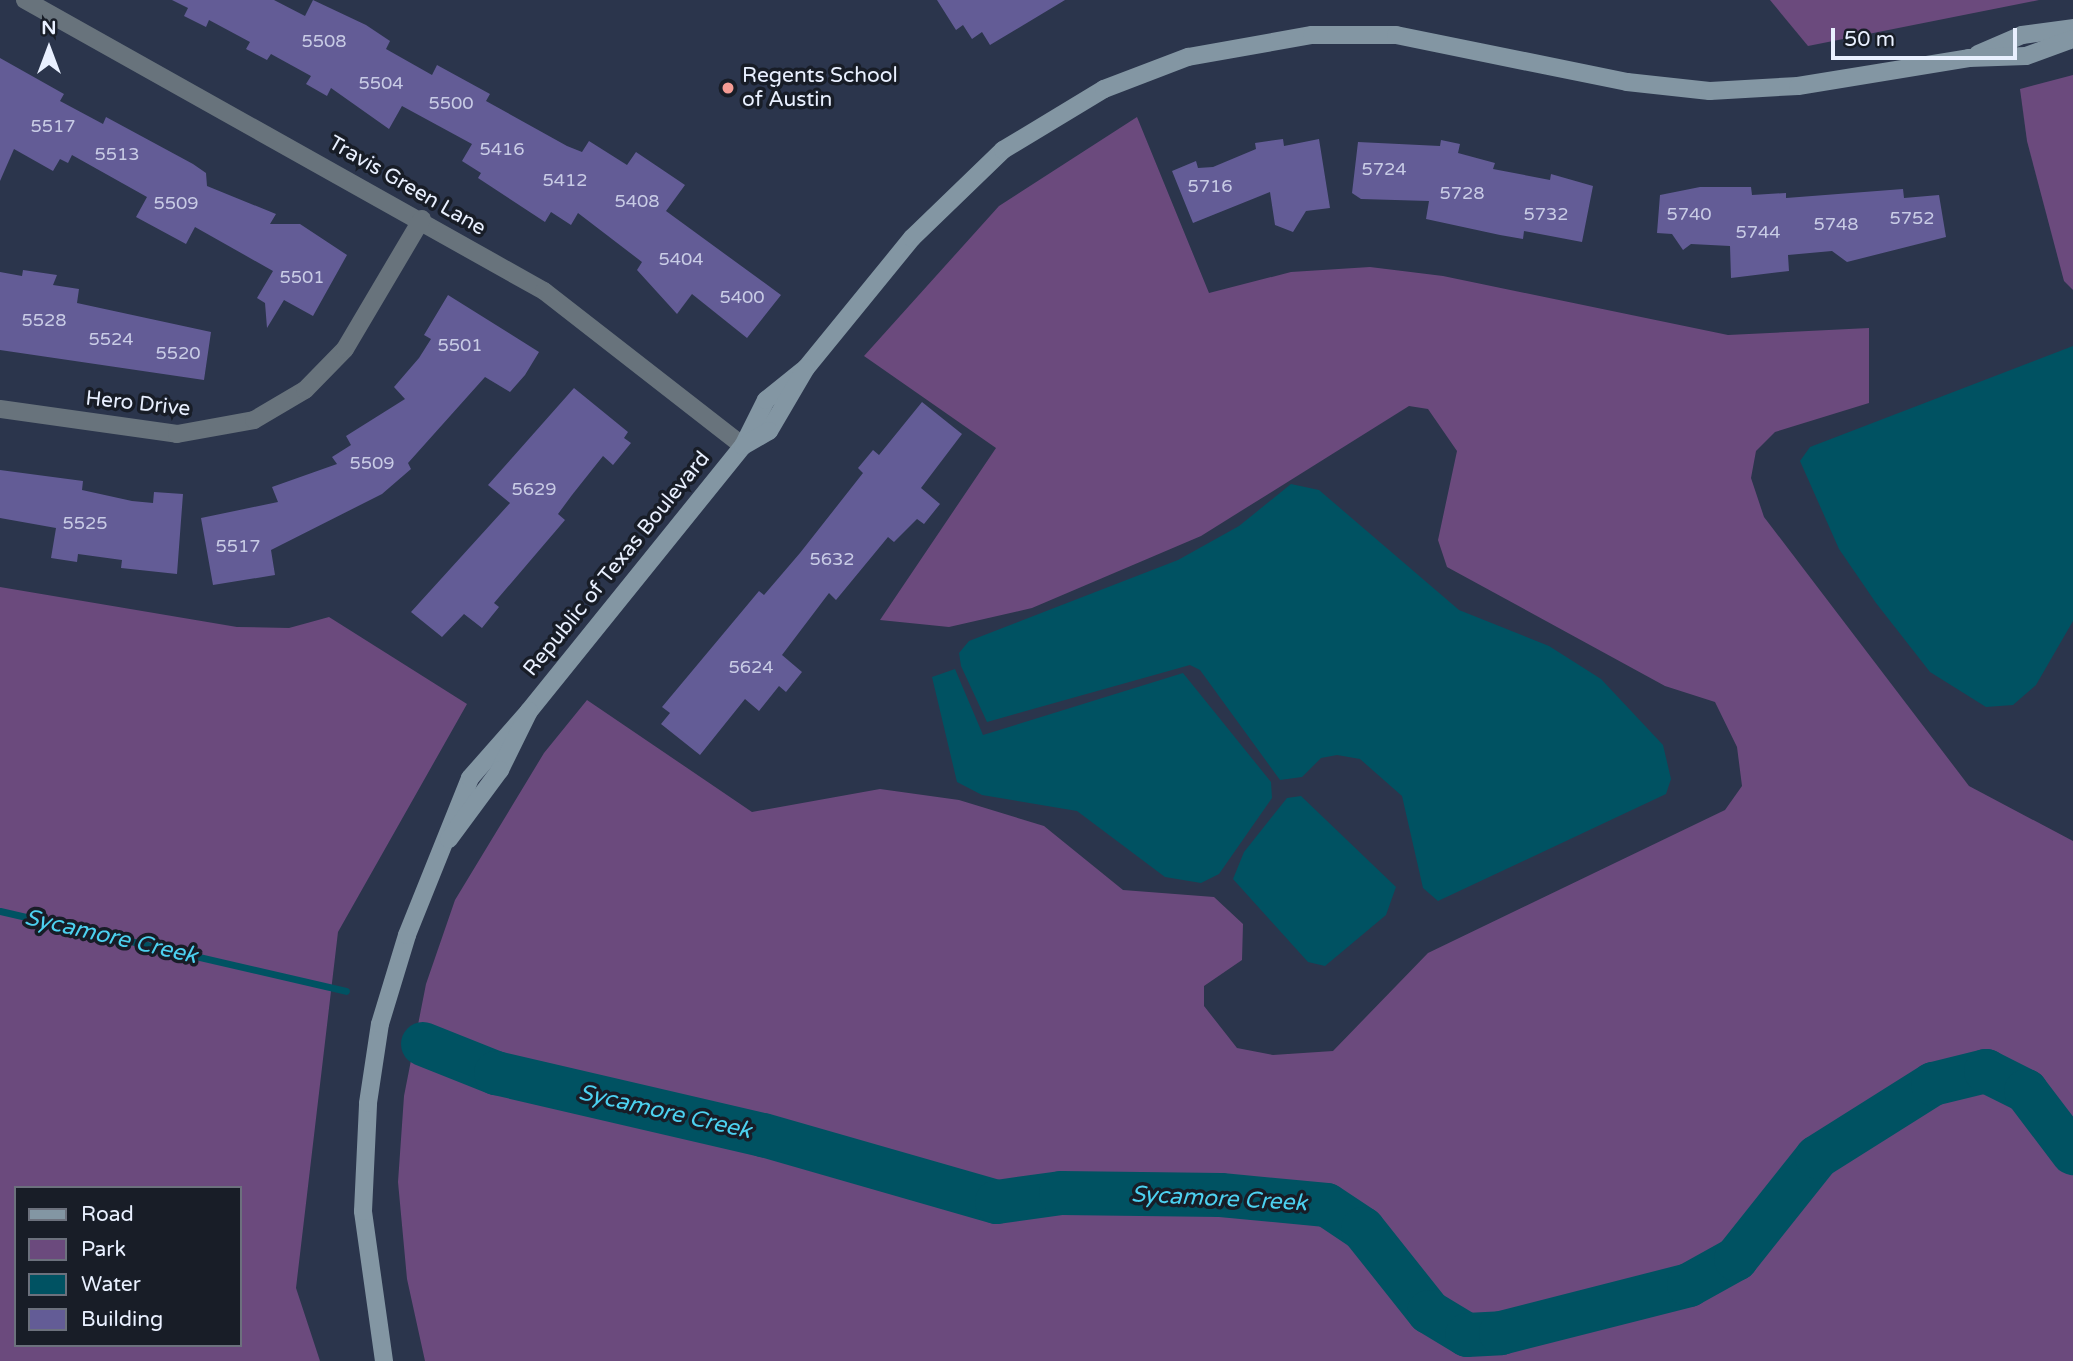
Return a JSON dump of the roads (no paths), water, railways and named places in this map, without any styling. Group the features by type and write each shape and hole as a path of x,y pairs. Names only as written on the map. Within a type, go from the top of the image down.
{"street":[{"name":"Travis Green Lane","path":"25,0 422,219 564,306 743,446"},
{"name":"Republic of Texas Boulevard","path":"1969,58 2022,35 2073,28"},
{"name":"Republic of Texas Boulevard","path":"384,1361 363,1211 368,1103 391,982 449,839 500,770 528,711 743,446 769,431 806,368 912,238 1003,150 1104,89 1188,57 1312,35 1396,35 1627,82 1710,91 1798,86 1969,58 2026,56 2073,39"},
{"name":"Hero Drive","path":"0,409 177,434 254,420 305,390 345,349 422,219"}],"water":[{"path":"2073,346 2073,621 2036,685 2013,705 1986,707 1930,672 1876,603 1839,549 1800,461 1810,447"},
{"path":"1291,484 1319,490 1459,610 1549,646 1601,679 1663,745 1671,779 1666,794 1438,901 1423,888 1402,796 1360,759 1337,755 1321,758 1302,777 1280,780 1200,670 1190,665 987,722 961,666 959,653 969,641 1178,560 1239,526"},
{"path":"955,669 983,735 1183,673 1271,782 1272,798 1219,874 1201,883 1165,877 1077,811 982,795 957,782 932,677"},
{"path":"1301,796 1396,887 1386,915 1325,966 1308,962 1233,879 1244,852 1287,798"}],"waterway":[{"name":"Sycamore Creek","path":"0,911 346,991"},
{"name":"Sycamore Creek","path":"423,1044 496,1073 763,1135 997,1202 1061,1193 1221,1195 1327,1205 1363,1229 1429,1312 1467,1335 1501,1333 1689,1285 1736,1259 1817,1157 1933,1084 1986,1071 2026,1091 2073,1153"}],"place":[{"name":"Regents School of Austin","path":"728,88"}]}
